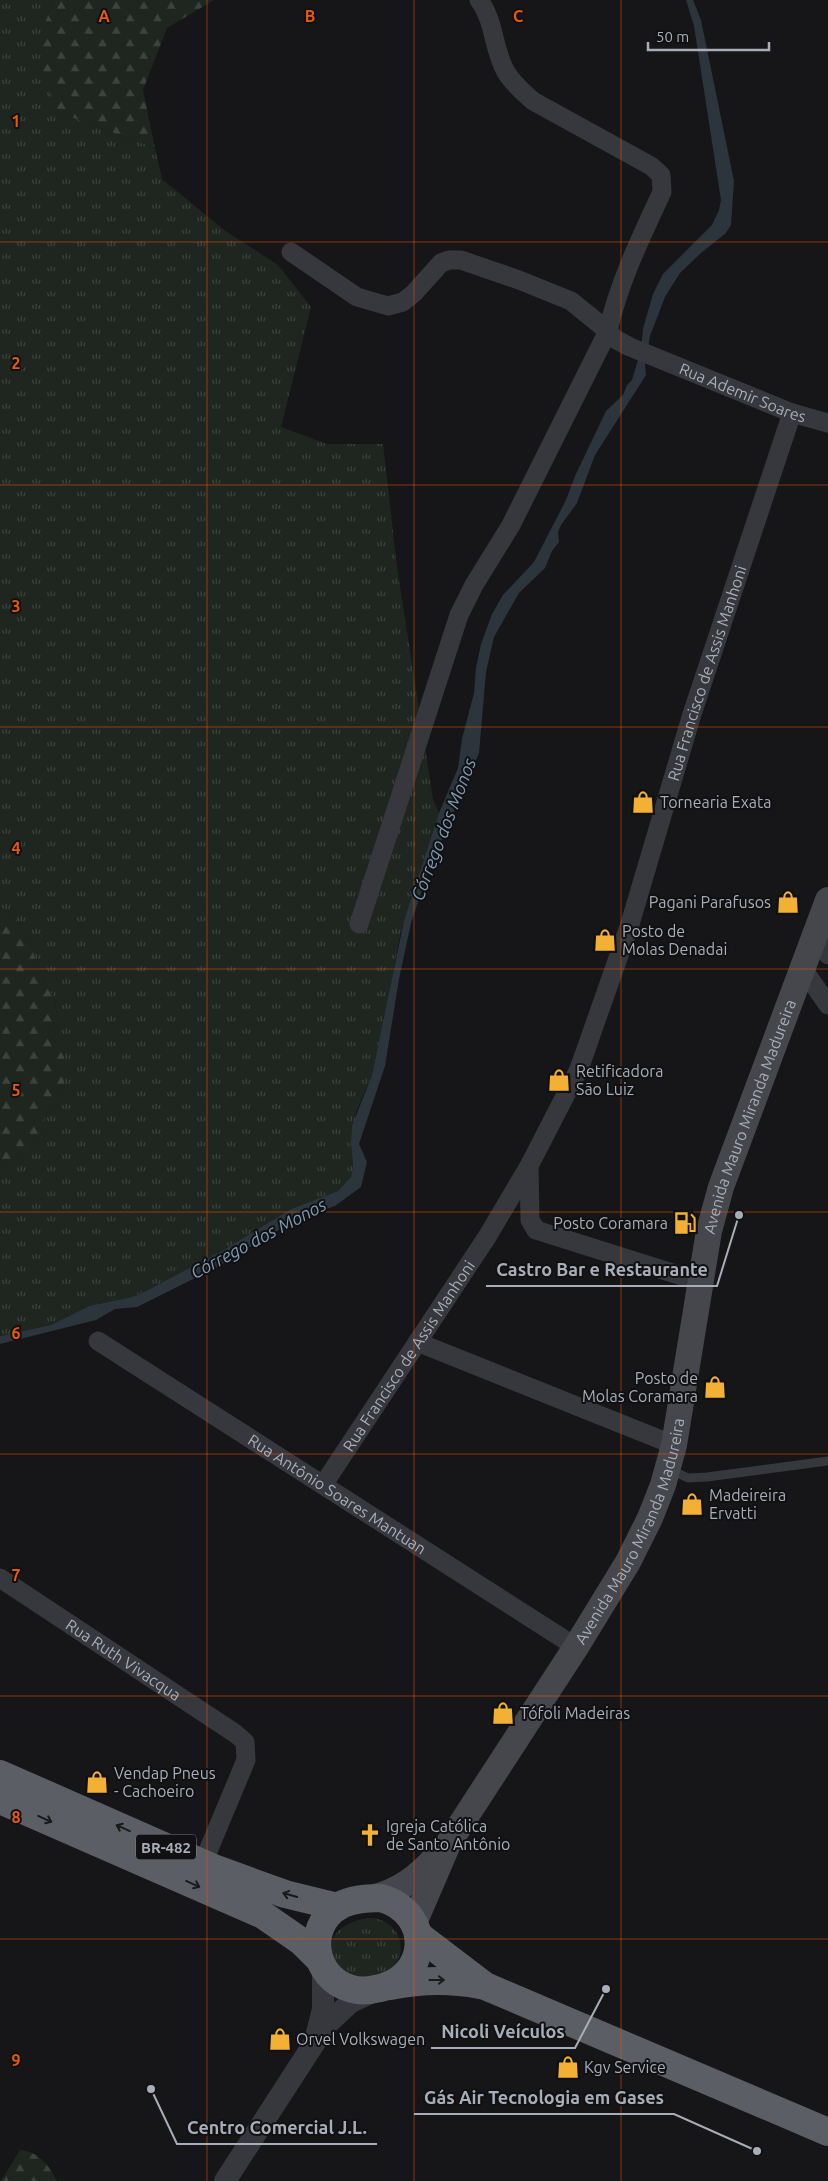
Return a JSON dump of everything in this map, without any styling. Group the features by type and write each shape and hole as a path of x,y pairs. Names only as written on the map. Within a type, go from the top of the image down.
{"highway":[{"name":"BR-482","path":"0,1774 250,1882 338,1907"},
{"name":"BR-482","path":"0,1800 263,1916 302,1942 321,1963"},
{"path":"385,1987 400,1980 412,1966 418,1948 416,1929 408,1914 396,1904 381,1898 354,1900 338,1907 325,1919 318,1935 321,1963 340,1985 351,1989 385,1987 429,1980 448,1980 485,1986 828,2132"},
{"path":"416,1929 485,1986"}],"main road":[{"name":"Avenida Mauro Miranda Madureira","path":"448,1844 576,1648 628,1562 650,1518 672,1457 709,1231 721,1187 803,969 822,944 828,900"},
{"path":"371,1898 388,1894 405,1886 430,1865 448,1844"},
{"path":"416,1929 448,1844"}],"street":[{"path":"359,924 459,615 474,585 516,516 608,331 614,304 627,270 662,192 661,175 651,166 533,101 518,88 506,72 487,11 479,0"},
{"name":"Rua Ademir Soares","path":"291,252 357,297 388,306 403,302 441,263 449,260 462,260 571,301 615,339 630,347 792,413 828,424"},
{"name":"Rua Francisco de Assis Manhoni","path":"323,1485 487,1237 529,1166 579,1069 630,924 692,714 792,413"},
{"path":"803,969 828,1005"},
{"path":"529,1166 530,1220 536,1230 700,1282"},
{"name":"Rua Antônio Soares Mantuan","path":"98,1341 576,1648"},
{"path":"417,1342 672,1457"},
{"name":"Rua Ruth Vivacqua","path":"0,1578 245,1742 246,1760 203,1863"},
{"path":"315,2038 323,2009 321,1963"},
{"path":"225,2181 315,2038 351,2002 385,1987"}],"lane":[{"path":"672,1457 688,1478 828,1461"}],"green space":[{"path":"0,0 54,0 45,23 55,111 155,148 162,179 224,230 278,265 311,307 281,427 327,444 383,444 397,567 433,799 439,813 400,935 372,1075 356,1112 351,1144 353,1167 351,1177 346,1184 338,1191 291,1209 174,1278 132,1297 89,1306 51,1325 0,1336 0,1163 24,1156 39,1138 47,1112 63,1086 59,1047 48,1033 57,1015 55,1000 40,973 29,939 14,916 0,908"},
{"path":"54,0 214,0 167,28 143,90 155,148 55,111 41,66 45,23"},
{"path":"0,908 14,916 29,939 40,973 55,1000 57,1015 48,1033 59,1047 68,1068 63,1086 47,1112 39,1138 24,1156 0,1163"},
{"path":"370,1918 381,1920 390,1925 396,1932 400,1940 401,1950 399,1959 384,1974 373,1977 353,1978 335,1964 332,1947 333,1939 341,1928 348,1924"},
{"path":"20,2150 33,2153 43,2160 57,2181 1,2181"}],"water":[{"name":"Córrego dos Monos","path":"686,0 693,0 701,20 734,181 731,225 726,233 680,273 665,297 650,336 645,365 646,375 595,455 577,503 561,525 558,532 559,542 552,551 545,568 519,593 494,637 486,672 479,753 428,872 411,923 399,979 385,1066 359,1144 367,1162 361,1187 335,1206 295,1220 217,1267 137,1307 115,1309 96,1320 0,1344 0,1336 51,1325 89,1306 132,1297 146,1291 222,1251 291,1209 338,1191 351,1177 353,1165 352,1126 372,1075 404,921 439,813 458,768 462,739 474,693 476,668 481,644 492,614 503,595 534,562 566,500 575,476 606,411 623,395 627,385 632,380 641,350 643,329 653,294 663,274 712,225 719,210 721,200 694,26"}],"place":[{"name":"Tornearia Exata","path":"643,802"},
{"name":"Pagani Parafusos","path":"788,902"},
{"name":"Posto de Molas Denadai","path":"605,940"},
{"name":"Retificadora São Luiz","path":"559,1080"},
{"name":"Castro Bar e Restaurante","path":"739,1215"},
{"name":"Posto Coramara","path":"685,1223"},
{"name":"Posto de Molas Coramara","path":"715,1387"},
{"name":"Madeireira Ervatti","path":"692,1504"},
{"name":"Tófoli Madeiras","path":"503,1713"},
{"name":"Vendap Pneus - Cachoeiro","path":"97,1782"},
{"name":"Igreja Católica de Santo Antônio","path":"370,1835"},
{"name":"Nicoli Veículos","path":"606,1989"},
{"name":"Orvel Volkswagen","path":"280,2039"},
{"name":"Kgv Service","path":"568,2067"},
{"name":"Centro Comercial J.L.","path":"151,2089"},
{"name":"Gás Air Tecnologia em Gases","path":"757,2151"}]}
